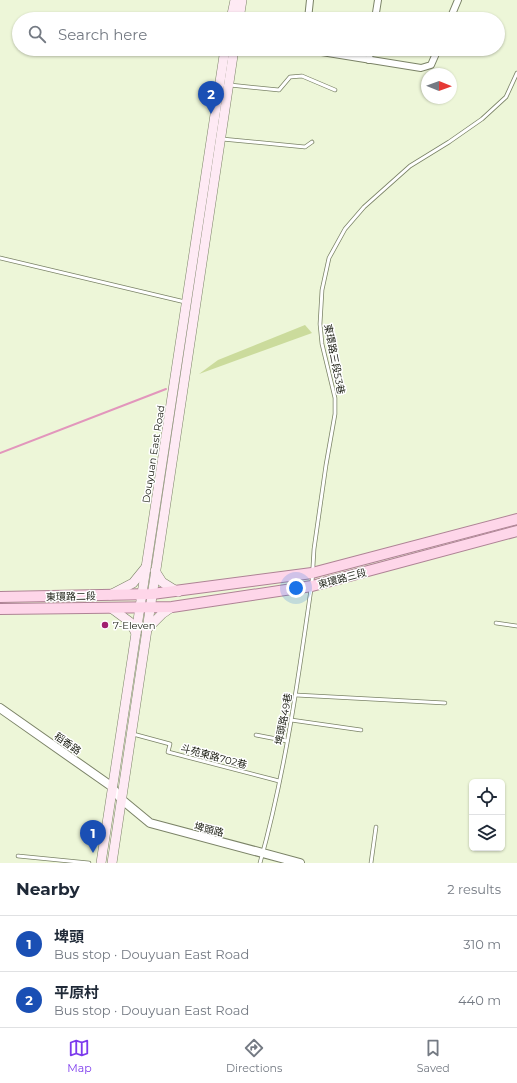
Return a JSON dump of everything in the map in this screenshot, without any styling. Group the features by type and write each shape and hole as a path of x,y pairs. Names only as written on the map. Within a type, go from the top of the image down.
{"main road":[{"path":"232,12 235,0"},
{"path":"240,12 242,0"},
{"name":"Douyuan East Road","path":"151,569 224,56"},
{"name":"Douyuan East Road","path":"101,863 111,786 136,633 145,607 230,85 233,56"},
{"name":"東環路三段","path":"147,594 178,592 312,573 517,519"},
{"name":"東環路三段","path":"145,607 172,607 312,586 517,531"},
{"path":"110,596 133,583 151,569 162,582 178,592"},
{"name":"東環路二段","path":"0,597 110,596 147,594"},
{"name":"Douyuan East Road","path":"112,863 146,630 145,607"},
{"name":"東環路二段","path":"0,609 145,607"},
{"path":"146,630 162,614 172,607"},
{"path":"111,608 130,622 136,633"}],"street":[{"path":"309,12 310,0"},
{"path":"376,12 378,0"},
{"path":"453,12 458,0"},
{"path":"343,56 421,68 431,65 435,56"},
{"path":"369,56 369,60"},
{"name":"稻香路","path":"0,708 111,786 121,799"},
{"name":"埤頭路","path":"121,799 150,823 300,863"}],"lane":[{"name":"東環路三段53巷","path":"312,586 312,573 325,473 335,414 335,398 322,344 320,324 322,290 329,258 345,229 364,207 410,166 450,142 482,119 506,97 517,73"},
{"path":"230,85 279,90 290,77 302,76 335,90"},
{"path":"221,139 305,147 312,142"},
{"path":"0,258 188,302"},
{"name":"埤頭路49巷","path":"260,863 279,781 296,695 312,586"},
{"path":"496,623 517,626"},
{"path":"296,695 445,703"},
{"path":"291,720 361,730"},
{"name":"斗苑東路702巷","path":"131,733 170,744 168,752 279,781"},
{"path":"256,735 287,741"},
{"path":"371,863 376,827"},
{"path":"18,856 89,863"}],"green space":[{"path":"305,325 312,333 199,374 218,360"}],"waterway":[{"path":"0,453 166,389"}],"place":[{"name":"平原村","path":"211,114"},
{"name":"7-Eleven","path":"105,625"},
{"name":"埤頭","path":"93,853"}]}
